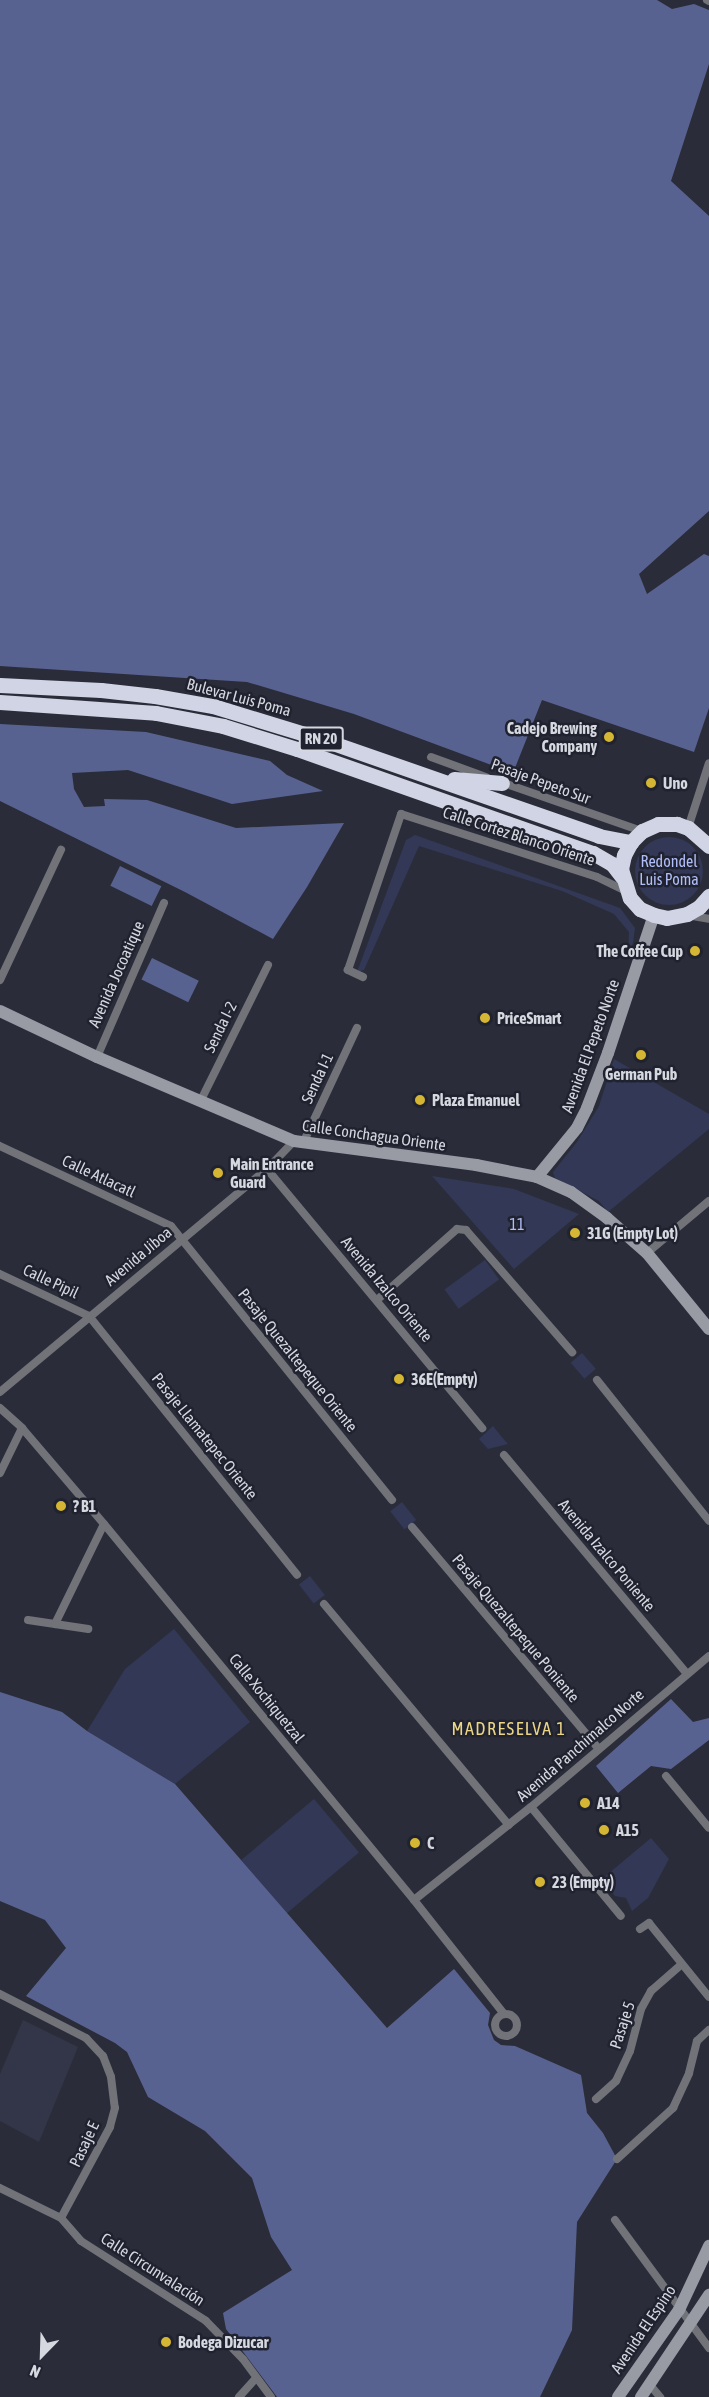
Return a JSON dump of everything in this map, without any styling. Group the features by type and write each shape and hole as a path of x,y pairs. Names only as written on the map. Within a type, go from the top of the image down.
{"highway":[{"name":"Bulevar Luis Poma","path":"0,685 101,690 192,701 254,717 599,836 636,836"},
{"name":"Bulevar Luis Poma","path":"0,702 156,712 223,726 320,757 593,853 612,864 624,884"},
{"path":"434,778 502,783"},
{"name":"RN 20","path":"636,836 665,823 688,828"},
{"path":"688,828 699,834 709,846"},
{"path":"624,884 622,862 636,836"},
{"name":"RN 20","path":"624,884 640,909 654,915"},
{"path":"654,915 667,918 701,905"}],"main road":[{"name":"Avenida El Pepeto Norte","path":"537,1177 562,1149 587,1108 608,1053 654,915"},
{"name":"Calle Conchagua Oriente","path":"0,1011 200,1102 299,1141 537,1177 570,1192 607,1218 647,1253 709,1329"},
{"name":"Avenida El Espino","path":"618,2397 679,2310 709,2246"},
{"path":"641,2397 691,2326 709,2295"}],"street":[{"name":"Pasaje Pepeto Sur","path":"431,757 636,836"},
{"path":"688,828 709,763"},
{"name":"Calle Cortez Blanco Oriente","path":"363,976 348,970 401,814 624,884"},
{"path":"0,980 61,850"},
{"name":"Avenida Jocoatique","path":"97,1057 164,903"},
{"path":"701,905 709,920"},
{"name":"Senda I-2","path":"200,1102 268,965"},
{"name":"Senda I-1","path":"299,1141 357,1028"},
{"name":"Avenida Jiboa","path":"0,1392 299,1141"},
{"name":"Calle Atlacatl","path":"0,1146 171,1226 181,1239"},
{"name":"Avenida Izalco Oriente","path":"267,1169 482,1428"},
{"path":"647,1253 709,1201"},
{"path":"377,1300 458,1229 466,1230 572,1352"},
{"name":"Pasaje Quezaltepeque Oriente","path":"181,1239 392,1500"},
{"name":"Calle Pipil","path":"0,1274 90,1316"},
{"name":"Pasaje Llamatepec Oriente","path":"90,1316 297,1575"},
{"path":"597,1380 709,1521"},
{"name":"Calle Xochiquetzal","path":"0,1408 21,1428 104,1524 414,1900 504,2014"},
{"path":"0,1473 21,1428"},
{"name":"Avenida Izalco Poniente","path":"504,1455 687,1674"},
{"path":"56,1624 104,1524"},
{"name":"Pasaje Quezaltepeque Poniente","path":"412,1527 598,1748"},
{"path":"324,1604 509,1825"},
{"path":"28,1620 88,1629"},
{"name":"Avenida Panchimalco Norte","path":"414,1900 531,1807 709,1656"},
{"path":"666,1776 709,1828"},
{"path":"531,1807 621,1916"},
{"path":"640,1929 649,1923 709,1997"},
{"name":"Pasaje 5","path":"596,2099 616,2081 630,2051 641,2008 651,1991 682,1964"},
{"name":"Pasaje E","path":"0,1994 87,2038 103,2056 111,2077 115,2108 110,2127 61,2218"},
{"path":"617,2159 673,2108 689,2073 697,2041 709,2030"},
{"name":"Calle Circunvalación","path":"0,2188 61,2218 81,2241 206,2321 243,2359 271,2397"},
{"path":"615,2220 709,2348"},
{"path":"239,2397 256,2378"},
{"path":"650,2385 660,2397"}],"shaded area":[{"path":"0,0 657,0 672,9 694,4 709,10 709,64 671,181 709,216 709,511 639,574 647,594 704,554 709,556 709,708 694,752 542,700 513,773 354,714 247,682 0,666"},
{"path":"0,724 146,732 270,761 287,775 323,791 232,804 128,770 72,773 74,789 84,807 105,806 104,799 147,800 236,828 344,823 307,887 273,939 185,892 0,801"},
{"path":"120,866 161,886 152,906 110,886"},
{"path":"152,958 199,981 188,1002 141,980"},
{"path":"0,1692 62,1712 87,1731 175,1784 387,2028 454,1969 490,2013 488,2025 494,2040 501,2045 515,2046 581,2075 587,2113 603,2133 617,2159 577,2222 572,2330 540,2397 277,2397 226,2329 223,2313 292,2270 271,2237 252,2178 205,2131 148,2097 127,2052 115,2043 26,1996 66,1948 45,1920 0,1901"},
{"path":"671,1699 693,1722 709,1718 709,1740 671,1769 651,1766 618,1793 596,1766"},
{"path":"23,2020 78,2047 39,2142 0,2121 0,2074"}],"green space":[{"path":"415,835 620,908 635,928 633,943 628,955 629,932 614,914 562,891 419,846 364,970 357,972 406,840"},
{"name":"Redondel Luis Poma","path":"662,837 676,837 688,842 698,852 703,871 698,890 688,900 676,905 662,905 650,900 640,890 635,878 635,864 640,852 650,842"},
{"path":"614,1059 709,1114 709,1129 608,1212 599,1201 555,1178 553,1172 577,1142 599,1106"},
{"name":"11","path":"432,1176 514,1189 579,1214 514,1269"},
{"path":"485,1260 499,1279 459,1309 445,1289"},
{"path":"582,1353 596,1369 584,1379 571,1363"},
{"path":"493,1426 508,1444 488,1449 479,1439"},
{"path":"402,1502 416,1520 404,1529 390,1511"},
{"path":"310,1576 325,1595 314,1604 299,1585"},
{"path":"174,1629 250,1722 175,1784 87,1731 125,1669"},
{"path":"314,1799 359,1853 286,1914 241,1860"},
{"path":"651,1838 669,1859 648,1898 632,1911 626,1898 615,1896 602,1879"}],"place":[{"name":"Cadejo Brewing Company","path":"609,737"},
{"name":"Uno","path":"651,783"},
{"name":"The Coffee Cup","path":"695,951"},
{"name":"PriceSmart","path":"485,1018"},
{"name":"German Pub","path":"641,1055"},
{"name":"Plaza Emanuel","path":"420,1100"},
{"name":"Main Entrance Guard","path":"218,1173"},
{"name":"31G (Empty Lot)","path":"575,1233"},
{"name":"36E(Empty)","path":"399,1379"},
{"name":"? B1","path":"61,1506"},
{"name":"A14","path":"585,1803"},
{"name":"A15","path":"604,1830"},
{"name":"C","path":"415,1843"},
{"name":"23 (Empty)","path":"540,1882"},
{"name":"Bodega Dizucar","path":"166,2342"}],"district":[{"name":"MADRESELVA 1","path":"509,1729"}]}
